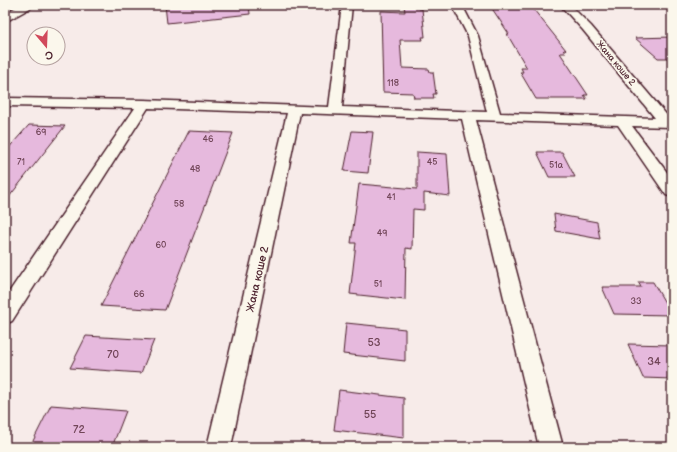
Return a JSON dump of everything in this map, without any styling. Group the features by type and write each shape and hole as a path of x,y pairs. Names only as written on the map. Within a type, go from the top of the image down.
{"street":[{"path":"5,18 28,5"},
{"path":"335,112 347,5"},
{"path":"457,5 473,36 495,117"},
{"name":"Жана коше 2","path":"565,5 587,28 669,123"},
{"name":"Жана коше 2","path":"5,102 144,104 669,123"},
{"path":"5,315 144,104"},
{"name":"Жана коше 2","path":"219,447 294,110"},
{"path":"468,116 551,447"},
{"path":"623,122 672,191"}],"building":[{"path":"165,5 249,5 250,14 167,23"},
{"path":"492,5 530,5 566,50 563,50 566,53 560,53 588,95 584,95 587,99 536,99 520,72 523,72 521,68 527,68 507,34 509,34 491,7 493,7"},
{"path":"404,6 419,6 419,9 422,9 425,37 422,37 423,40 400,40 402,68 429,69 430,72 433,72 436,94 433,94 434,98 414,98 413,93 383,92 381,11 405,12"},
{"path":"672,37 672,58 658,58 635,38"},
{"path":"29,125 65,126 5,202 5,152"},
{"path":"189,131 233,133 165,310 101,306"},
{"path":"352,131 373,132 368,173 344,171"},
{"path":"417,152 447,154 450,196 424,193 424,210 413,209 412,249 406,248 405,300 350,294 356,243 351,243 359,184 417,189"},
{"path":"537,152 562,152 575,177 549,177"},
{"path":"554,214 597,222 600,239 556,231"},
{"path":"638,282 653,282 672,315 614,314 602,287 641,287"},
{"path":"346,323 405,329 405,361 343,354"},
{"path":"86,336 154,340 141,373 70,368"},
{"path":"628,344 672,345 672,379 643,378"},
{"path":"339,390 404,398 404,438 334,430"},
{"path":"51,405 126,411 112,447 30,447"}]}
